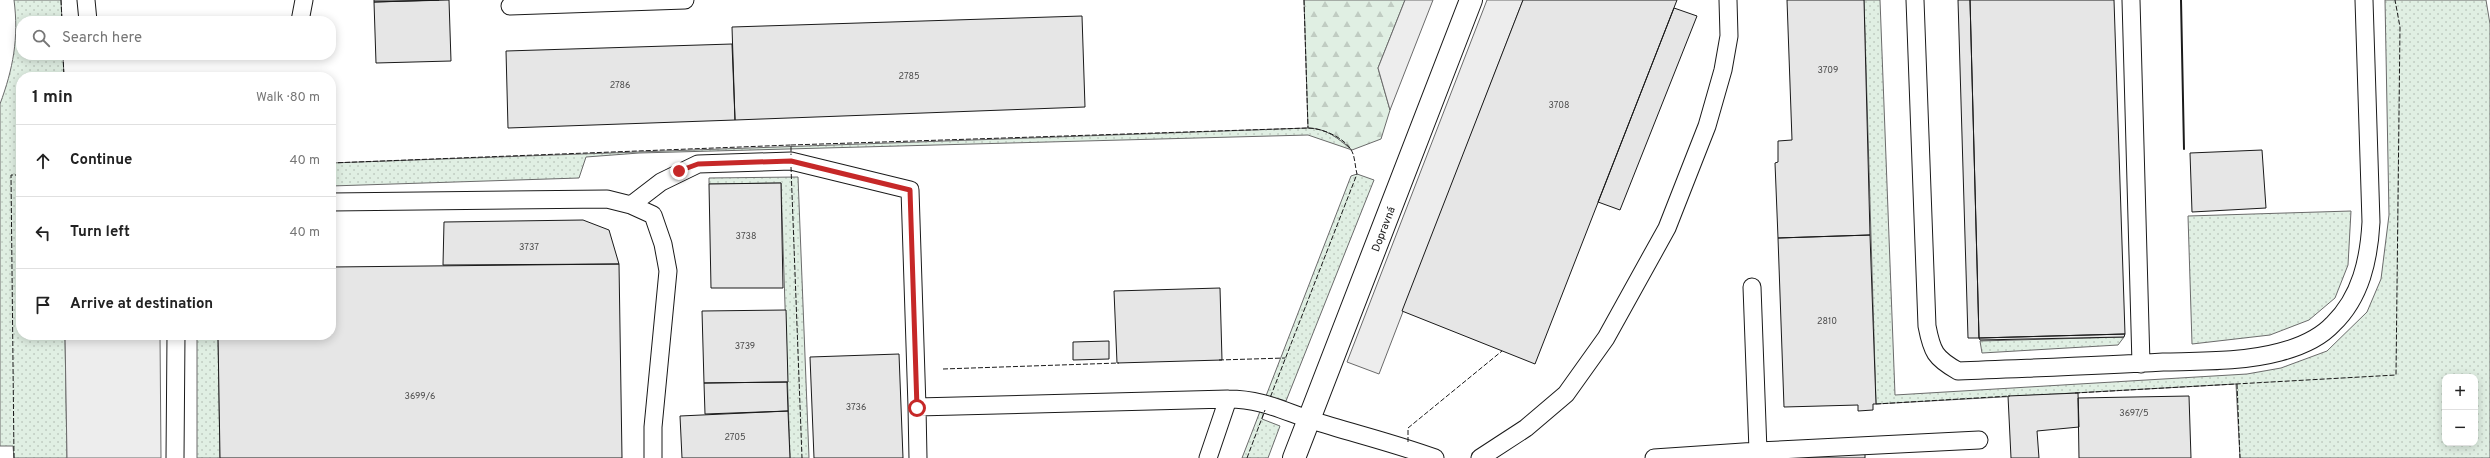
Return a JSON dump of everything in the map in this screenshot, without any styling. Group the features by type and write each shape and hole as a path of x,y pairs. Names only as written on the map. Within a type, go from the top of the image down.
{"street":[{"name":"Dopravná","path":"1294,458 1472,0"}],"lane":[{"path":"86,0 88,16"},
{"path":"301,16 304,0"},
{"path":"510,6 685,0"},
{"path":"1480,458 1526,428 1566,394 1606,338 1667,228 1707,126 1723,70 1729,36 1728,0"},
{"path":"1915,0 1928,326 1932,350 1943,362 1958,371 2231,359 2280,352 2309,342 2333,325 2350,303 2361,280 2369,252 2371,222 2364,0"},
{"path":"2131,0 2141,364"},
{"path":"632,206 661,182 698,164 791,161 910,190 918,458"},
{"path":"336,202 607,199 632,206 653,215 663,244 668,271 653,427 653,458"},
{"path":"1752,287 1758,451"},
{"path":"175,458 176,340"},
{"path":"1208,458 1228,399"},
{"path":"917,408 1228,399 1249,400 1268,404 1309,419 1435,458"},
{"path":"1654,458 1758,451 1979,440"}],"green space":[{"path":"14,0 61,0 62,16 16,16 16,27"},
{"path":"1304,0 1405,0 1378,68 1390,110 1381,139 1352,150 1337,138 1326,132 1314,128 1308,128"},
{"path":"1864,0 1880,0 1895,395 2247,374 2281,368 2327,351 2367,312 2381,279 2389,215 2385,0 2486,0 2490,24 2490,458 2240,458 2236,384 1876,404"},
{"path":"16,27 16,60 63,60 64,72 16,72 16,340 65,340 67,458 14,458 13,446 0,446 0,104 11,66"},
{"path":"1308,128 1314,128 1326,132 1337,138 1352,150 1308,135 639,153 586,157 579,178 336,186 336,163"},
{"path":"1357,174 1374,180 1286,401 1270,396 1262,419 1280,426 1268,458 1242,458 1351,176"},
{"path":"798,177 809,458 790,458 781,183 709,184 709,178"},
{"path":"2351,211 2348,265 2335,298 2309,320 2270,335 2192,344 2188,216"},
{"path":"2124,337 2118,345 1982,353 1980,341"},
{"path":"197,340 218,340 220,458 197,458"}],"shaded area":[{"path":"1405,0 1433,0 1390,110 1378,68"},
{"path":"1487,0 1523,0 1379,374 1347,362"},
{"path":"65,340 160,340 161,458 67,458"}],"building":[{"path":"374,0 439,0 374,2"},
{"path":"449,0 451,61 376,63 374,2"},
{"path":"1523,0 1677,0 1535,364 1402,311"},
{"path":"1787,0 1864,0 1870,235 1778,238 1775,163 1778,162 1778,141 1792,140"},
{"path":"1958,0 1970,0 1979,338 1968,338"},
{"path":"1970,0 2114,0 2125,334 1979,338"},
{"path":"1674,8 1697,16 1620,210 1598,202"},
{"path":"1082,16 1085,107 735,120 732,27"},
{"path":"732,44 735,120 508,128 506,51"},
{"path":"2262,150 2266,208 2192,212 2190,153"},
{"path":"781,183 783,288 711,288 709,184"},
{"path":"583,220 609,230 619,264 443,265 444,222"},
{"path":"1870,235 1876,404 1873,404 1873,410 1858,411 1858,405 1784,407 1778,238"},
{"path":"619,264 622,458 220,458 218,340 336,340 336,267"},
{"path":"1220,288 1222,360 1117,363 1114,291"},
{"path":"786,310 788,382 704,383 702,311"},
{"path":"2125,334 2124,337 1980,340 1979,338"},
{"path":"1109,341 1109,359 1073,360 1073,342"},
{"path":"899,354 903,458 814,458 810,357"},
{"path":"787,382 788,411 705,414 704,383"},
{"path":"2078,393 2079,427 2037,431 2039,458 2011,458 2008,396"},
{"path":"2189,396 2191,458 2079,458 2078,398"},
{"path":"788,411 790,458 682,458 680,416"},
{"path":"1865,452 1865,458 1761,458"}],"fence":[{"path":"61,0 62,16"},
{"path":"1304,0 1308,128"},
{"path":"2075,393 2396,375 2400,27 2395,0"},
{"path":"63,60 64,72"},
{"path":"791,145 1308,128 1313,128 1338,137 1348,145 1351,150 1357,174 1270,398"},
{"path":"336,163 791,145 791,155"},
{"path":"791,167 802,458"},
{"path":"14,458 11,175 16,175"},
{"path":"1408,442 1408,428 1502,351"},
{"path":"1219,360 1285,358"},
{"path":"943,369 1119,363"},
{"path":"2237,384 2240,458"},
{"path":"1876,404 2010,396"},
{"path":"1247,458 1265,410"}],"wall":[{"path":"2181,0 2184,149"}],"route":[{"path":"679,171 698,164 791,161 910,190 917,408"}]}
